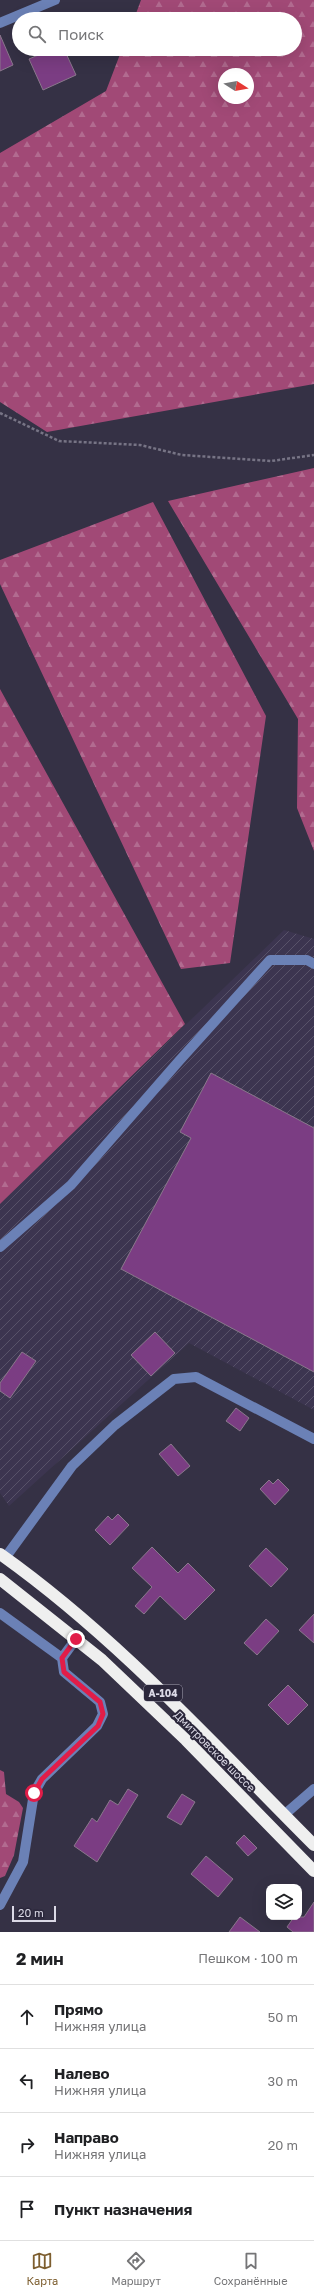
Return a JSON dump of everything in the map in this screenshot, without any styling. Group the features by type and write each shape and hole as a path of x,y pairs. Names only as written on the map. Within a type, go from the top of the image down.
{"highway":[{"name":"Дмитровское шоссе","path":"2,1555 114,1646 201,1730 314,1845"},
{"name":"Дмитровское шоссе","path":"0,1579 102,1660 186,1740 314,1870"}],"street":[{"path":"26,12 55,0"},
{"path":"0,23 12,18"},
{"path":"0,1247 71,1185 179,1061 270,960 307,960 314,964"},
{"path":"2,1555 72,1466 115,1425 174,1379 196,1377 314,1439"},
{"path":"0,1613 62,1658"},
{"path":"0,1905 23,1862 34,1793 42,1779 98,1726 103,1714 100,1702 64,1672 62,1658 76,1639"},
{"path":"284,1815 314,1789"}],"path":[{"path":"0,413 59,441 140,445 182,455 263,461 314,456"}],"shaded area":[{"path":"284,930 314,939 314,1410 189,1343 9,1506 0,1493 0,1204"}],"green space":[{"path":"141,0 314,0 314,384 47,432 0,402 0,153 106,91 119,56 302,56 302,12 137,12"},
{"path":"314,468 314,851 297,808 298,719 168,501"},
{"path":"153,502 266,716 230,963 181,969 0,584 0,560"},
{"path":"0,689 185,1024 0,1204"},
{"path":"0,1770 4,1772 6,1794 19,1802 23,1808 14,1855 5,1876 0,1878"}],"building":[{"path":"0,35 13,65 0,71"},
{"path":"36,56 67,56 76,75 43,90 29,59"},
{"path":"211,1073 314,1128 314,1372 121,1269 191,1138 180,1132"},
{"path":"155,1332 175,1353 151,1376 131,1355"},
{"path":"22,1352 36,1361 10,1398 0,1391 0,1383"},
{"path":"236,1408 249,1418 240,1431 226,1421"},
{"path":"171,1444 190,1466 178,1476 159,1454"},
{"path":"278,1479 289,1490 275,1505 260,1489 269,1480 273,1484"},
{"path":"118,1514 129,1525 110,1545 95,1530 108,1516 112,1520"},
{"path":"152,1547 178,1573 188,1563 215,1590 185,1620 160,1596 144,1614 135,1606 152,1587 132,1568"},
{"path":"266,1548 288,1569 271,1587 249,1566"},
{"path":"314,1614 314,1643 299,1630"},
{"path":"266,1619 279,1631 257,1655 244,1643"},
{"path":"288,1685 308,1705 288,1725 268,1705"},
{"path":"128,1789 138,1795 97,1862 74,1846 92,1818 97,1822 110,1800 118,1805"},
{"path":"182,1794 195,1802 181,1825 167,1817"},
{"path":"244,1835 257,1848 248,1856 236,1843"},
{"path":"206,1856 233,1879 218,1897 191,1874"},
{"path":"314,1902 314,1932 293,1932 287,1927 292,1920 302,1920 302,1917 304,1917"},
{"path":"240,1917 260,1932 229,1932"}],"route":[{"path":"34,1793 42,1779 98,1726 103,1714 100,1702 64,1672 62,1658 76,1639"}]}
